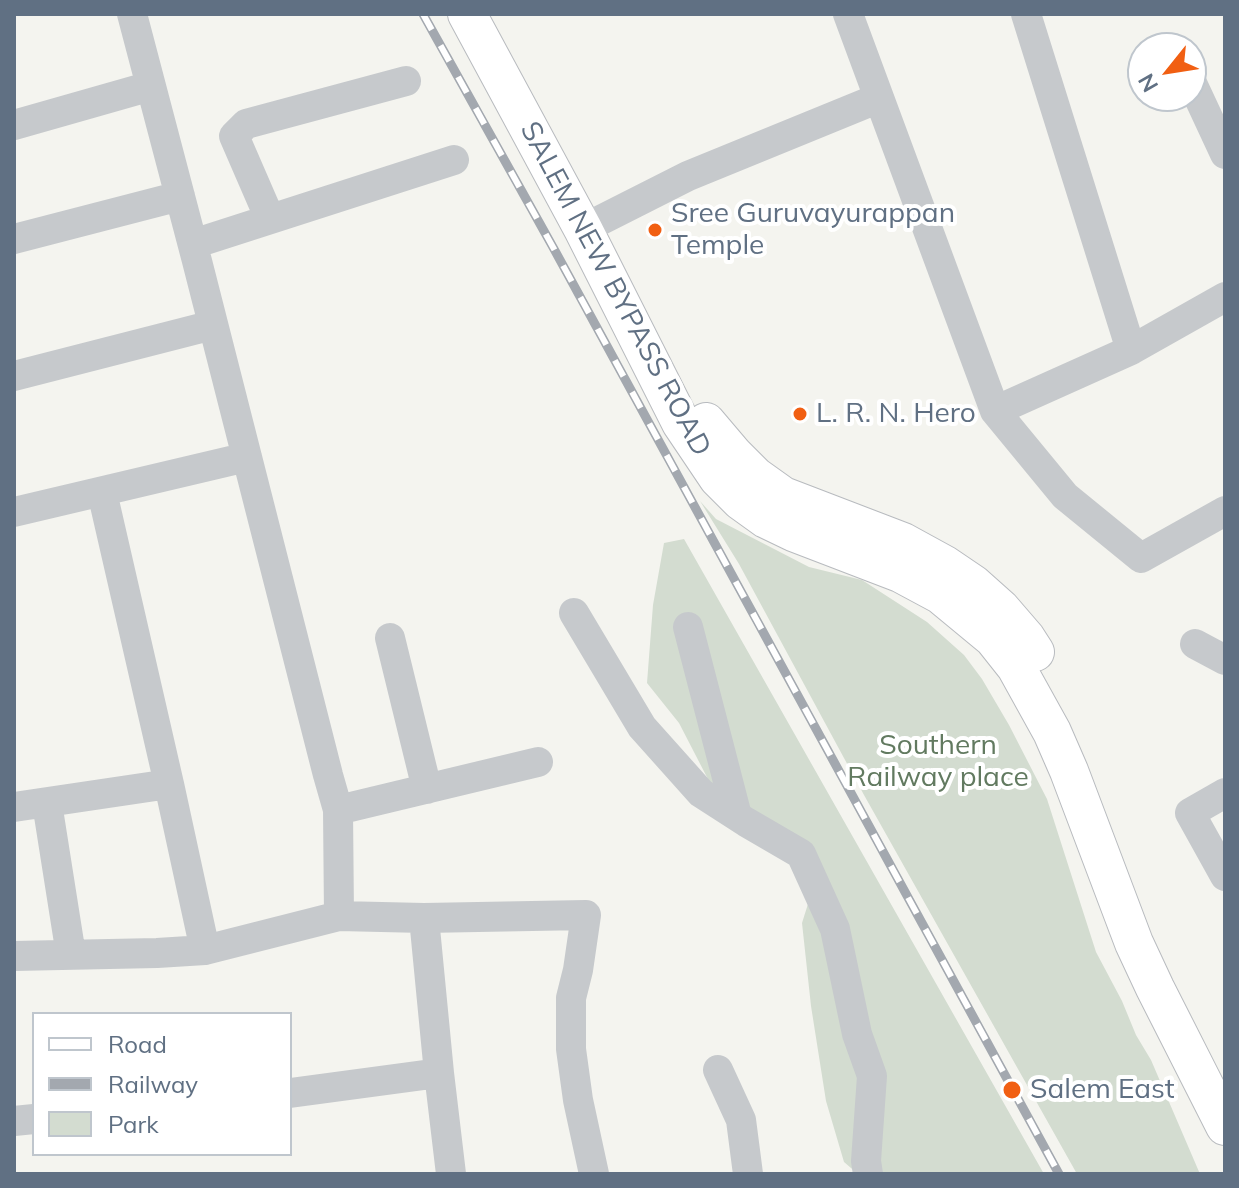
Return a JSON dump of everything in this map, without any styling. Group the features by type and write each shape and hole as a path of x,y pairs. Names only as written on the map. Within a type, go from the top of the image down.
{"main road":[{"name":"SALEM NEW BYPASS ROAD","path":"467,14 583,229 681,423 718,478 741,501 766,519 900,573 941,595 993,638 1016,667 1052,732 1069,771 1144,965 1225,1126"},
{"name":"SALEM NEW BYPASS ROAD","path":"488,14 689,397 711,429 755,476 783,496 903,542 945,565 1001,609 1026,638 1074,722 1160,948 1225,1075"}],"street":[{"path":"132,14 338,810 339,916"},
{"path":"848,14 995,411 1065,496 1141,558 1223,518"},
{"path":"1026,14 1131,350"},
{"path":"270,219 234,136 246,124 406,81"},
{"path":"14,125 151,86"},
{"path":"599,221 688,176 879,98"},
{"path":"1205,112 1225,154"},
{"path":"193,244 454,160"},
{"path":"14,239 180,196"},
{"path":"995,411 1131,350 1225,297"},
{"path":"14,376 213,325"},
{"path":"14,512 247,457"},
{"path":"102,492 205,950"},
{"path":"574,613 642,727 701,793 801,854 835,929 857,1034 872,1076 866,1161 868,1174"},
{"path":"688,627 737,816"},
{"path":"390,638 427,789"},
{"path":"1195,644 1225,660"},
{"path":"338,810 538,762"},
{"path":"14,807 169,784"},
{"path":"1225,793 1190,813 1225,876"},
{"path":"47,803 71,955"},
{"path":"14,956 205,950 339,916 586,915 571,998 571,1049 594,1174"},
{"path":"424,918 451,1174"},
{"path":"718,1070 741,1120 748,1174"},
{"path":"292,1093 439,1073"}],"green space":[{"name":"Southern Railway place","path":"700,501 716,519 809,567 862,580 927,622 964,655 982,679 1047,799 1096,952 1151,1060 1200,1174 1077,1174 864,795 739,564"},
{"path":"684,539 1044,1174 858,1174 844,1162 826,1101 802,923 818,872 711,785 679,723 647,683 653,605 664,543"}],"railway":[{"path":"423,14 1059,1174"}],"place":[{"name":"Sree Guruvayurappan Temple","path":"655,230"},
{"name":"L. R. N. Hero","path":"800,414"},
{"name":"Salem East","path":"1012,1090"}]}
